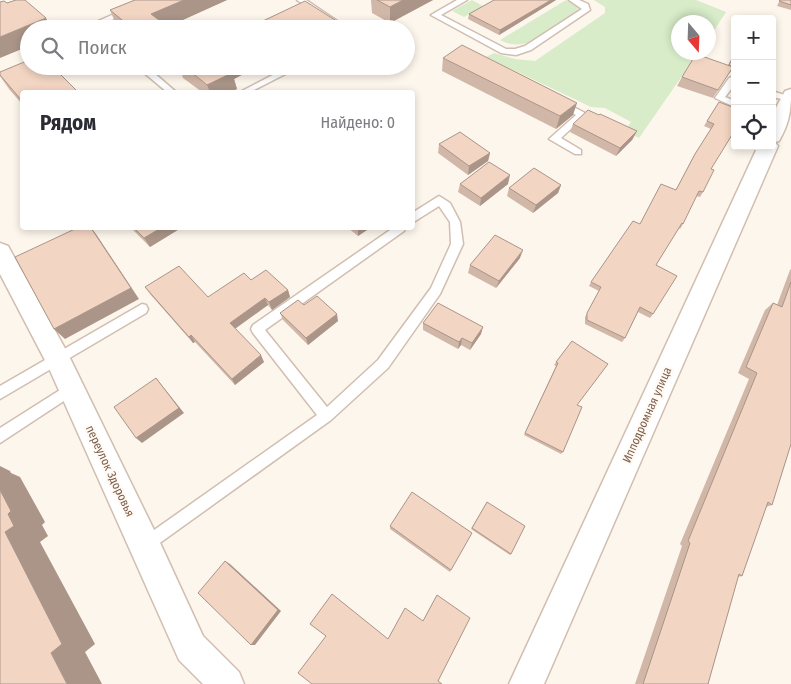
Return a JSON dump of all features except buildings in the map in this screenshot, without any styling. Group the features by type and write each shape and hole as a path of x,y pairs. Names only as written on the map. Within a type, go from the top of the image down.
{"street":[{"path":"776,123 784,96"},
{"name":"Ипподромная улица","path":"526,684 766,150"},
{"name":"переулок Здоровья","path":"0,252 58,360 191,648 219,681"}],"lane":[{"path":"105,20 153,0"},
{"path":"302,0 332,20"},
{"path":"463,0 435,15 504,51 516,52 528,48 586,10 585,6 573,0"},
{"path":"462,29 467,44"},
{"path":"151,75 170,90"},
{"path":"248,90 279,75"},
{"path":"731,82 720,98 731,102"},
{"path":"548,97 582,114 554,139 578,152"},
{"path":"145,545 326,416 383,364 436,291 457,244 455,222 446,206 439,200 415,217"},
{"path":"326,416 257,328 397,230"},
{"path":"0,393 142,309"},
{"path":"0,436 71,389"}],"green space":[{"path":"472,0 483,6 464,17 452,11"},
{"path":"566,0 576,5 579,9 577,13 550,32 531,42 521,44 510,44 500,40"},
{"path":"594,0 696,0 726,12 716,27 716,15 671,15 671,60 693,60 639,138 625,131 631,122 605,108 591,107 486,57 494,53 515,59 535,61 605,13 605,7"}]}
